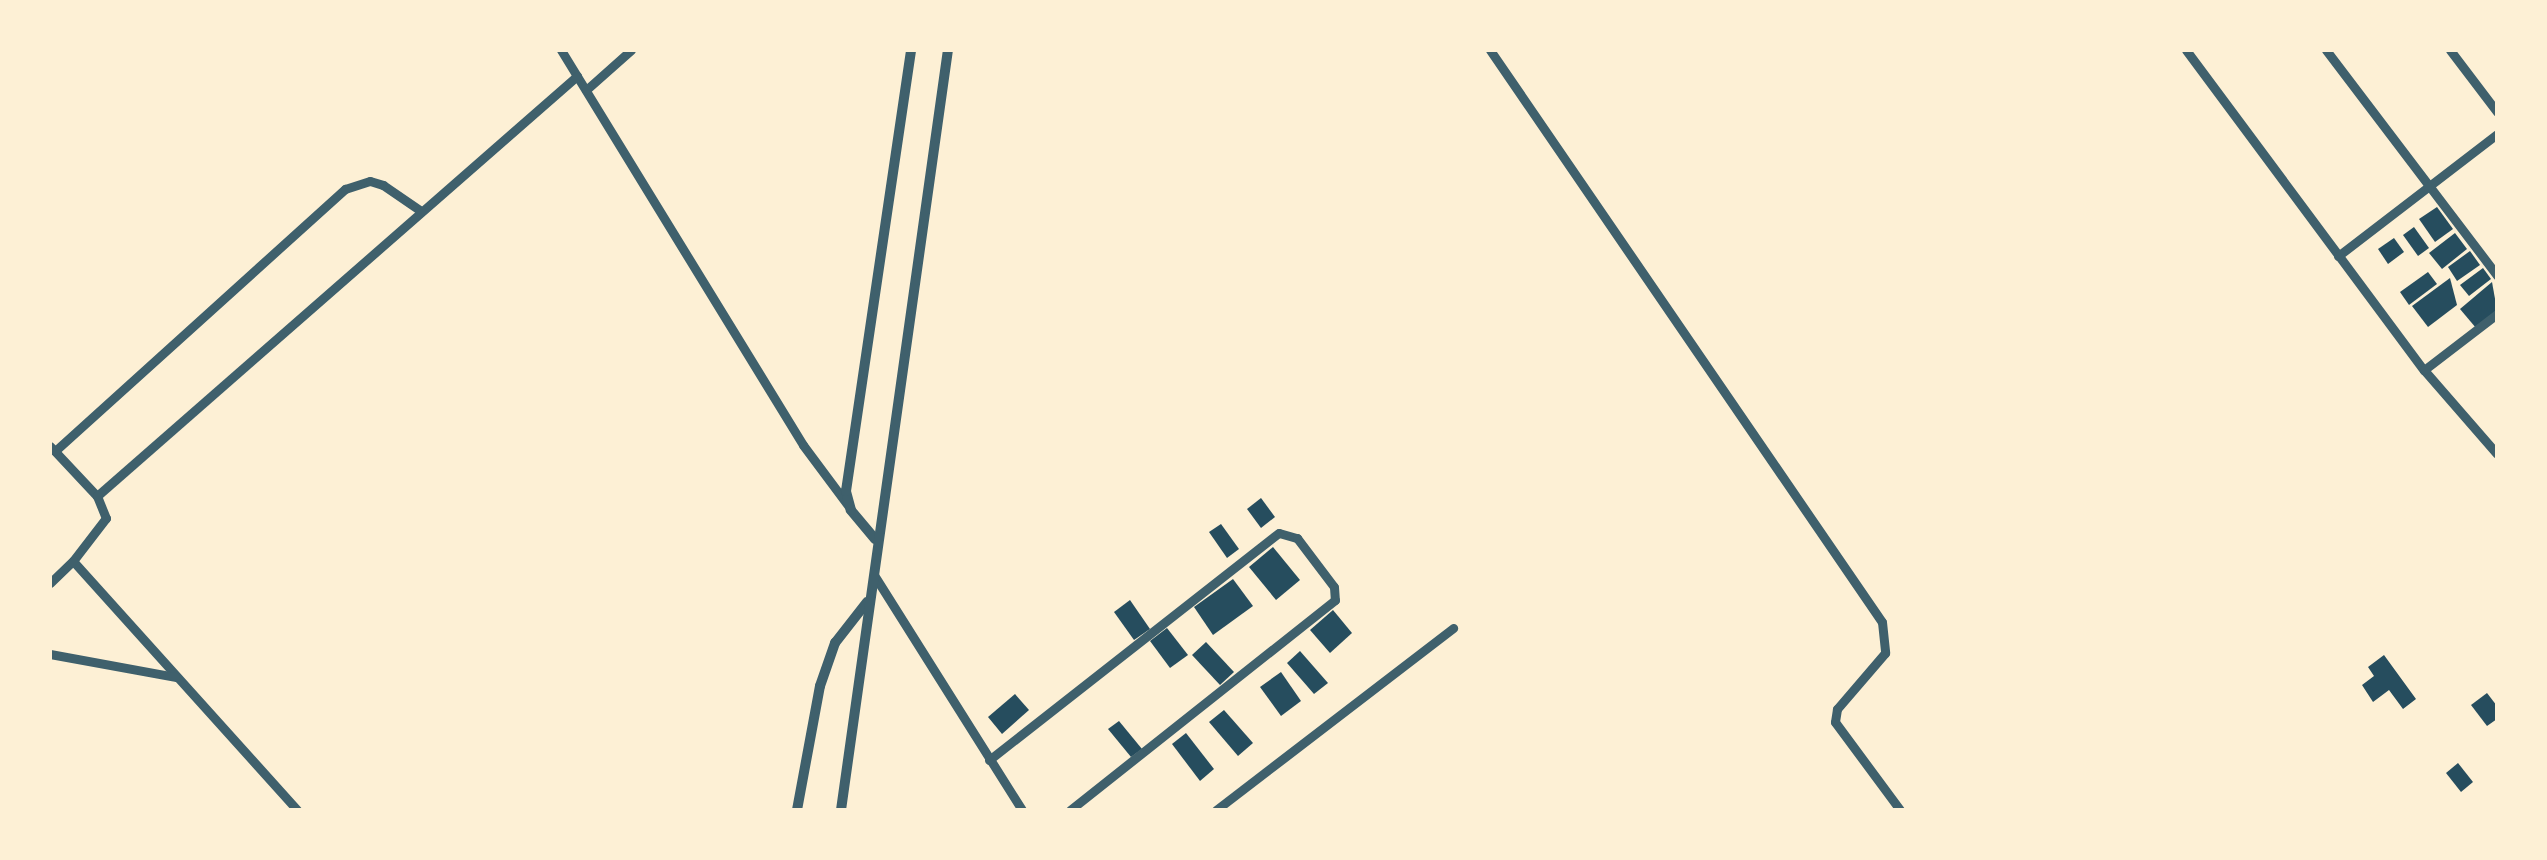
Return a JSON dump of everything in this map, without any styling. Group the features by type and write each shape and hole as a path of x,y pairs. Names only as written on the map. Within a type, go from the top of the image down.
{"street":[{"path":"561,50 803,445 875,539"},
{"path":"586,90 631,50"},
{"path":"852,510 850,454 911,50"},
{"path":"841,810 864,676 875,539 948,50"},
{"path":"1490,50 1882,622 1885,653 1844,700 1835,722 1900,810"},
{"path":"2186,50 2424,370 2497,454"},
{"path":"2326,50 2497,274"},
{"path":"2450,50 2497,112"},
{"path":"97,496 578,76"},
{"path":"2338,256 2497,134"},
{"path":"50,584 103,528 97,496 52,449 345,189 356,182 384,185 421,211"},
{"path":"2424,370 2497,314"},
{"path":"989,760 1279,533 1297,538 1334,588 1335,600 1070,810"},
{"path":"72,561 297,810"},
{"path":"874,574 1022,810"},
{"path":"797,810 820,686 834,643 867,602"},
{"path":"1216,810 1453,628"},
{"path":"50,654 178,678"}],"building":[{"path":"2437,207 2453,229 2435,242 2419,219"},
{"path":"2414,227 2429,248 2418,256 2403,235"},
{"path":"2455,233 2467,249 2442,269 2429,253"},
{"path":"2394,238 2404,252 2388,264 2378,249"},
{"path":"2470,251 2480,265 2457,281 2448,267"},
{"path":"2483,268 2491,279 2469,296 2460,285"},
{"path":"2428,272 2437,284 2409,305 2400,292"},
{"path":"2450,278 2457,305 2428,327 2412,306"},
{"path":"2492,282 2497,310 2476,328 2460,309"},
{"path":"1261,498 1275,517 1261,528 1247,509"},
{"path":"1221,524 1239,549 1227,558 1209,532"},
{"path":"1273,547 1300,580 1276,600 1249,567"},
{"path":"1233,579 1253,606 1213,635 1194,607"},
{"path":"1130,600 1150,629 1134,640 1114,612"},
{"path":"1333,610 1352,633 1330,653 1310,630"},
{"path":"1167,628 1188,655 1170,668 1150,641"},
{"path":"1206,642 1234,672 1220,685 1192,655"},
{"path":"1300,651 1328,683 1314,694 1287,663"},
{"path":"2384,655 2416,699 2403,709 2389,690 2373,702 2362,685 2374,676 2368,667"},
{"path":"1281,672 1301,701 1281,716 1260,687"},
{"path":"2487,693 2497,706 2497,719 2487,726 2471,705"},
{"path":"1015,694 1029,710 1002,734 988,717"},
{"path":"1224,710 1253,743 1238,756 1209,722"},
{"path":"1119,721 1142,749 1131,757 1108,729"},
{"path":"1186,733 1214,769 1200,781 1172,744"},
{"path":"2458,763 2473,782 2461,792 2446,773"}]}
